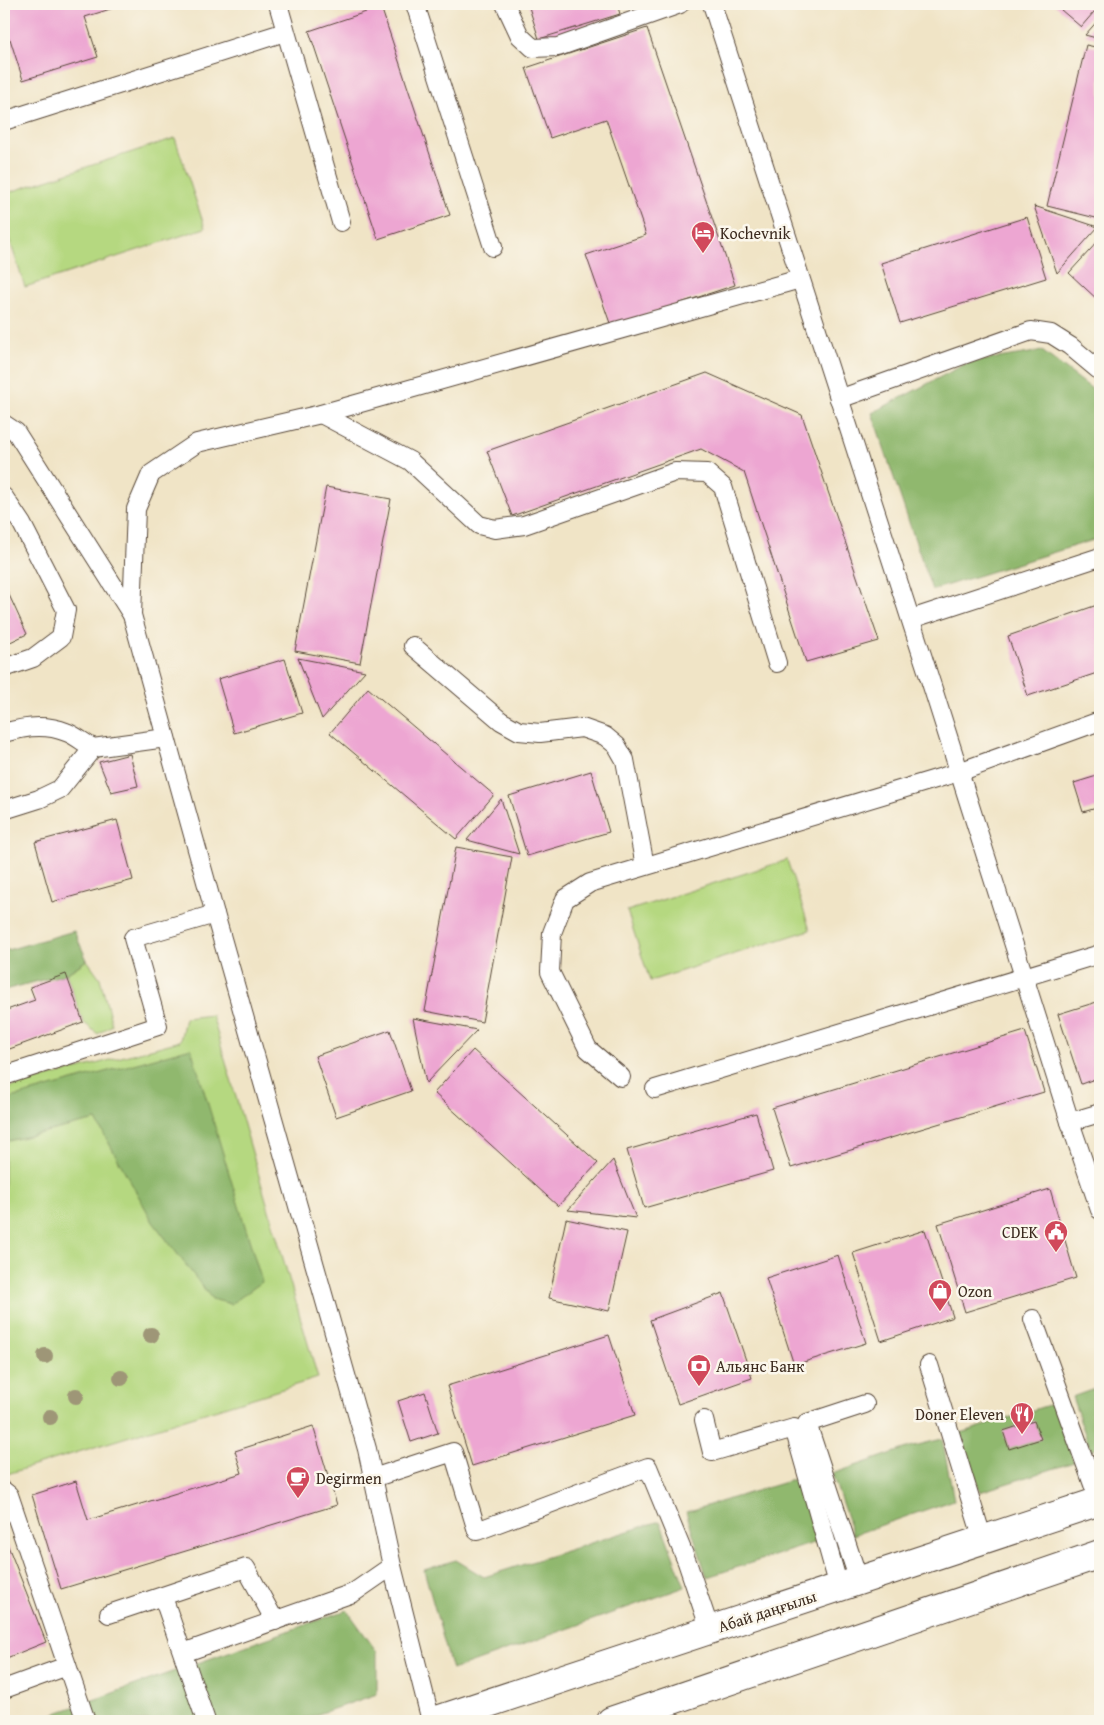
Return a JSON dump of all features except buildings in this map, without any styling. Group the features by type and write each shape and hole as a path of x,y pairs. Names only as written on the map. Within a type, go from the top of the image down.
{"main road":[{"name":"Абай даңғылы","path":"432,1721 1100,1501"},
{"path":"611,1721 1100,1554"}],"lane":[{"path":"415,4 493,247"},
{"path":"505,4 520,36 533,48 558,47 680,4"},
{"path":"712,4 911,619 1070,1122 1100,1210"},
{"path":"282,5 286,32 341,222"},
{"path":"4,120 286,32"},
{"path":"132,615 136,509 151,474 197,443 322,414 800,279"},
{"path":"840,399 1031,331 1051,334 1070,346 1100,372"},
{"path":"322,414 410,460 479,525 495,529 524,525 675,472 707,473 723,487 777,663"},
{"path":"4,424 16,432 132,615 367,1449 392,1566 432,1721"},
{"path":"4,497 22,524 66,610 62,638 33,658 4,668"},
{"path":"911,619 1100,557"},
{"path":"413,646 501,721 519,731 540,733 582,728 605,736 617,746 625,760 645,866"},
{"path":"621,1077 588,1049 550,972 552,933 565,899 590,883 959,772 1100,722"},
{"path":"4,733 16,729 44,727 66,732 93,748 166,738"},
{"path":"4,810 39,799 60,789 93,748"},
{"path":"4,1076 158,1026 133,938 215,914"},
{"path":"655,1089 1100,954"},
{"path":"1070,1122 1100,1113"},
{"path":"1033,1319 1100,1501"},
{"path":"929,1365 983,1540"},
{"path":"849,1584 806,1423 865,1404"},
{"path":"704,1420 712,1452 794,1428 849,1584"},
{"path":"373,1478 453,1452 477,1531 648,1467 687,1562 710,1630"},
{"path":"6,1498 86,1721"},
{"path":"183,1653 353,1593 392,1566"},
{"path":"109,1614 246,1568 275,1621"},
{"path":"163,1597 206,1721"},
{"path":"4,1689 67,1666"}],"green space":[{"path":"175,138 205,228 25,287 4,223 4,194"},
{"path":"1042,351 1100,395 1100,538 932,590 872,413 967,363"},
{"path":"787,860 810,930 650,981 627,911"},
{"path":"74,931 87,960 66,974 4,990 4,951"},
{"path":"87,960 100,978 112,1025 98,1034 83,1022 66,974"},
{"path":"212,1015 318,1378 4,1475 4,1089 180,1041 185,1018"},
{"path":"191,1048 262,1282 231,1304 212,1299 153,1222 96,1120 4,1142 4,1100"},
{"path":"1100,1387 1100,1447 1091,1451 1072,1397"},
{"path":"1055,1403 1074,1462 980,1492 961,1433"},
{"path":"942,1439 954,1500 853,1535 832,1474 910,1447"},
{"path":"799,1478 820,1541 707,1577 686,1512"},
{"path":"660,1521 685,1587 452,1670 424,1570 456,1560 484,1577"},
{"path":"347,1610 377,1652 377,1694 298,1721 34,1721"}],"place":[{"name":"Kochevnik","path":"703,254"},
{"name":"CDEK","path":"1056,1253"},
{"name":"Ozon","path":"940,1312"},
{"name":"Альянс Банк","path":"699,1387"},
{"name":"Doner Eleven","path":"1022,1435"},
{"name":"Degirmen","path":"298,1499"}]}
